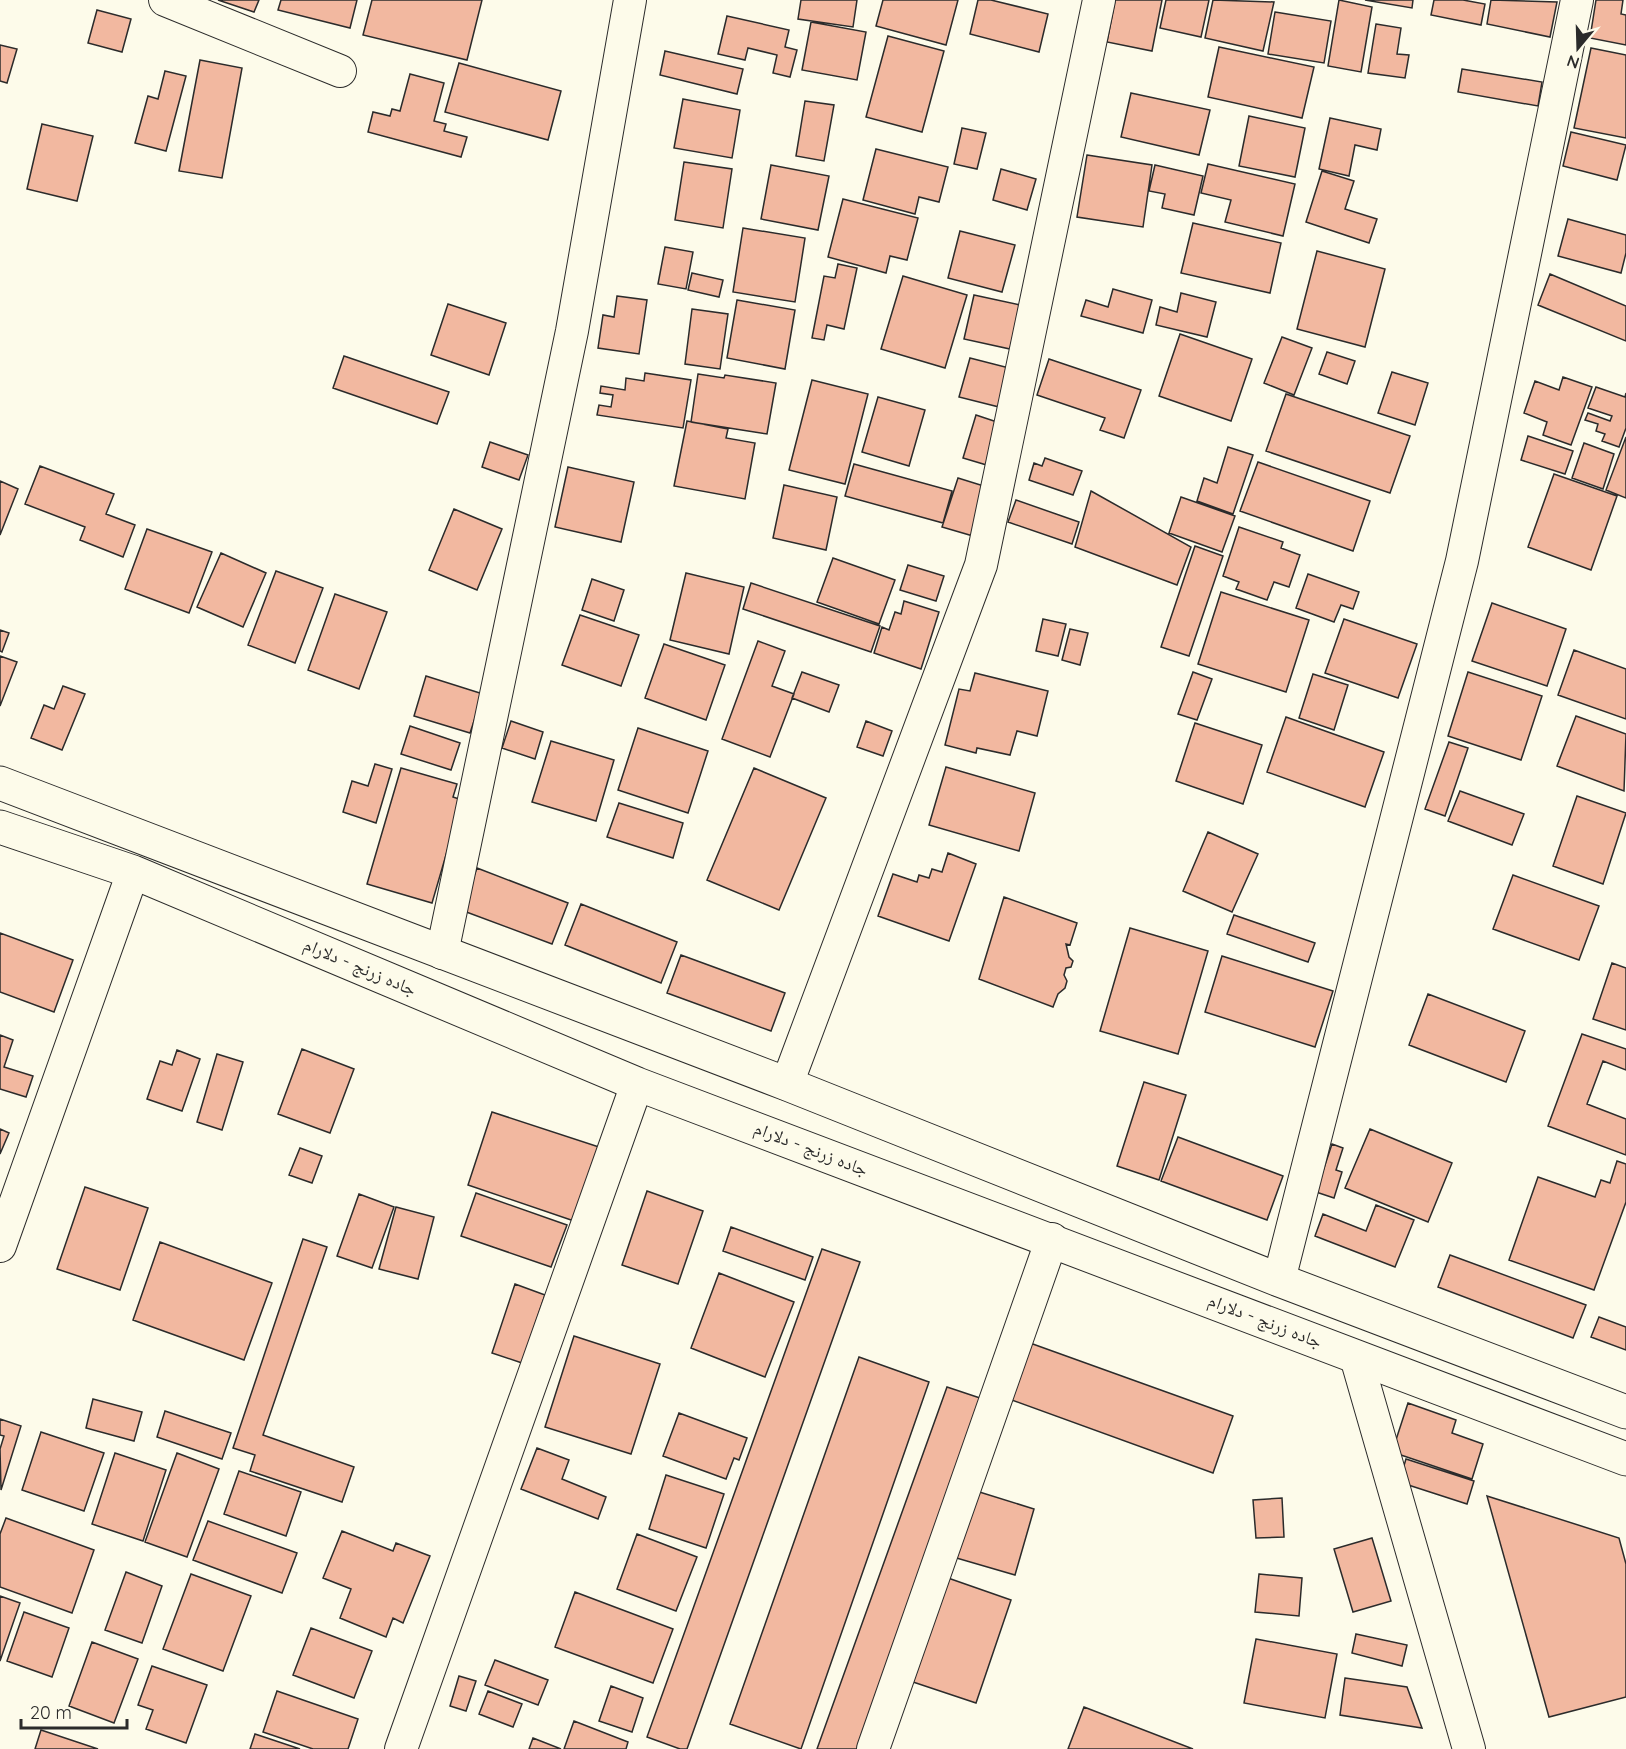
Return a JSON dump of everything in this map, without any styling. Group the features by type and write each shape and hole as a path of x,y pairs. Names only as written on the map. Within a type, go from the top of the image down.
{"highway":[{"path":"0,783 787,1084 1279,1280 1626,1412"},
{"name":"جاده زرنج - دلارام","path":"0,827 133,872 637,1083 1626,1459"}],"street":[{"path":"165,0 340,71"},
{"path":"442,952 572,331 630,0"},
{"path":"787,1084 981,565 1099,0"},
{"path":"1279,1280 1462,561 1577,0"},
{"path":"0,1246 133,872"},
{"path":"401,1749 637,1083"},
{"path":"873,1749 1052,1239"},
{"path":"1356,1357 1469,1749"}],"building":[{"path":"218,0 259,0 254,12"},
{"path":"281,0 357,0 350,28 278,10"},
{"path":"372,0 482,0 467,60 363,35"},
{"path":"801,0 857,0 853,27 798,19"},
{"path":"883,0 958,0 946,45 876,26"},
{"path":"978,0 991,0 1048,14 1039,52 970,34"},
{"path":"1115,0 1162,0 1152,51 1107,42"},
{"path":"1166,0 1209,0 1201,37 1160,28"},
{"path":"1213,0 1274,2 1263,51 1205,38"},
{"path":"1339,0 1372,7 1361,72 1328,66"},
{"path":"1365,0 1413,0 1412,8"},
{"path":"1434,0 1463,0 1485,4 1481,25 1431,15"},
{"path":"1491,0 1557,2 1550,37 1487,24"},
{"path":"1596,0 1623,0 1621,14 1626,15 1626,45 1590,38"},
{"path":"97,10 131,19 122,52 88,43"},
{"path":"1275,12 1331,21 1324,63 1268,54"},
{"path":"727,16 789,30 785,47 797,50 790,77 773,73 777,55 748,48 745,60 718,54"},
{"path":"811,22 866,32 857,80 802,70"},
{"path":"1376,24 1401,28 1397,54 1409,55 1405,78 1368,73"},
{"path":"888,36 944,51 922,132 866,117"},
{"path":"0,45 17,49 7,83 0,81"},
{"path":"1219,47 1314,67 1302,118 1208,97"},
{"path":"1591,48 1626,55 1626,138 1574,128"},
{"path":"665,51 743,69 737,94 660,75"},
{"path":"200,60 242,68 222,178 179,171"},
{"path":"459,63 561,91 548,140 445,112"},
{"path":"1462,69 1542,82 1538,106 1458,92"},
{"path":"165,71 186,76 166,151 135,143 148,96 158,99"},
{"path":"410,74 444,83 434,121 446,124 444,131 467,137 461,157 368,132 373,112 390,116 392,109 400,111"},
{"path":"1131,93 1210,110 1199,155 1121,137"},
{"path":"683,99 740,110 732,158 674,148"},
{"path":"805,101 834,105 824,161 796,156"},
{"path":"1249,116 1305,128 1295,177 1239,166"},
{"path":"1330,118 1381,129 1377,150 1355,145 1349,176 1319,169"},
{"path":"42,124 93,136 77,201 27,189"},
{"path":"962,128 986,133 977,169 954,164"},
{"path":"1571,132 1626,145 1617,180 1563,166"},
{"path":"876,149 948,167 939,202 919,197 915,214 863,200"},
{"path":"1087,155 1152,165 1143,227 1077,217"},
{"path":"684,162 732,169 723,228 675,220"},
{"path":"1208,164 1295,184 1283,236 1225,222 1231,200 1201,193"},
{"path":"771,165 829,176 818,230 761,219"},
{"path":"1155,165 1203,176 1194,215 1162,208 1165,194 1149,191"},
{"path":"1001,169 1036,179 1027,210 993,200"},
{"path":"1322,171 1354,181 1345,209 1377,219 1369,243 1306,222"},
{"path":"843,199 918,218 907,260 890,256 886,273 828,257"},
{"path":"1568,219 1626,235 1626,253 1621,273 1558,256"},
{"path":"1193,223 1281,243 1270,293 1181,273"},
{"path":"743,228 805,238 795,302 733,292"},
{"path":"960,231 1015,245 1002,292 948,278"},
{"path":"665,247 693,252 686,289 658,284"},
{"path":"1317,251 1385,269 1365,347 1297,329"},
{"path":"838,264 857,268 844,329 827,325 824,340 812,338 824,276 835,278"},
{"path":"692,273 723,280 719,297 688,290"},
{"path":"1550,274 1626,306 1626,341 1538,305"},
{"path":"903,276 967,295 945,368 881,349"},
{"path":"1113,289 1152,300 1143,333 1081,316 1086,300 1108,307"},
{"path":"1181,293 1216,302 1207,337 1156,325 1160,307 1177,312"},
{"path":"974,295 1020,305 1010,349 964,339"},
{"path":"617,296 647,300 639,354 598,348 603,315 614,317"},
{"path":"737,300 795,310 785,369 727,358"},
{"path":"448,304 506,323 489,375 431,355"},
{"path":"692,309 728,314 720,369 685,364"},
{"path":"1180,334 1252,359 1231,421 1159,396"},
{"path":"1282,337 1312,348 1294,395 1264,383"},
{"path":"1327,352 1355,361 1347,384 1319,374"},
{"path":"344,356 449,392 437,424 333,388"},
{"path":"970,358 1017,370 1007,409 959,397"},
{"path":"1049,359 1141,390 1124,438 1100,430 1105,418 1037,395"},
{"path":"1392,372 1428,383 1415,425 1378,413"},
{"path":"645,373 691,380 683,428 597,415 599,405 611,407 613,395 600,393 601,386 625,390 626,378 644,381"},
{"path":"698,374 724,378 725,375 776,383 767,434 691,422"},
{"path":"1563,377 1592,387 1571,445 1543,435 1547,422 1524,413 1535,381 1559,390"},
{"path":"812,380 868,394 845,484 789,470"},
{"path":"1596,387 1625,397 1626,393 1626,428 1619,447 1602,441 1605,434 1596,431 1598,424 1585,420 1588,413 1610,421 1612,416 1588,408"},
{"path":"1286,394 1410,436 1390,493 1266,451"},
{"path":"878,397 925,410 909,466 862,452"},
{"path":"976,415 1003,424 990,466 963,458"},
{"path":"687,421 728,429 726,438 755,443 745,499 674,486"},
{"path":"1528,436 1573,451 1565,474 1521,460"},
{"path":"1626,437 1626,498 1606,490"},
{"path":"490,442 528,455 519,480 482,467"},
{"path":"1584,443 1614,454 1603,489 1572,478"},
{"path":"1228,447 1253,455 1233,514 1197,501 1204,478 1217,483"},
{"path":"1045,458 1082,471 1073,495 1029,480 1034,463 1042,466"},
{"path":"1258,462 1370,501 1353,551 1240,511"},
{"path":"854,464 952,491 943,523 845,496"},
{"path":"40,466 114,494 106,514 135,525 123,557 80,540 85,527 25,504"},
{"path":"568,467 634,482 621,542 555,527"},
{"path":"1554,474 1617,496 1591,570 1528,547"},
{"path":"958,478 987,487 973,536 942,527"},
{"path":"0,481 18,489 0,535"},
{"path":"784,485 837,497 826,550 773,538"},
{"path":"1091,491 1191,547 1177,585 1075,547"},
{"path":"1181,497 1235,516 1222,552 1169,533"},
{"path":"1016,500 1079,522 1072,544 1008,522"},
{"path":"454,509 502,529 477,590 429,570"},
{"path":"1239,527 1283,542 1281,548 1300,555 1289,587 1274,582 1267,600 1236,589 1239,582 1223,576"},
{"path":"147,529 212,552 189,613 125,589"},
{"path":"1195,546 1223,556 1189,656 1161,647"},
{"path":"221,553 266,573 243,627 197,607"},
{"path":"833,558 895,580 879,624 817,602"},
{"path":"908,565 944,576 936,601 900,590"},
{"path":"276,571 323,588 295,663 248,645"},
{"path":"686,573 744,587 729,654 670,640"},
{"path":"1308,574 1359,592 1353,609 1341,605 1334,622 1296,608"},
{"path":"592,579 624,590 614,621 582,610"},
{"path":"751,583 880,626 871,652 743,609"},
{"path":"1221,592 1309,620 1286,692 1198,664"},
{"path":"335,594 387,612 359,689 308,670"},
{"path":"904,601 939,612 921,669 874,653 882,627 889,630 895,612 901,614"},
{"path":"1492,603 1566,629 1547,686 1472,661"},
{"path":"580,615 639,635 621,686 562,665"},
{"path":"1043,619 1066,624 1058,656 1036,651"},
{"path":"1344,619 1417,644 1398,698 1325,673"},
{"path":"1070,629 1088,633 1080,665 1062,660"},
{"path":"0,630 9,633 2,652 0,651"},
{"path":"758,641 785,651 772,686 794,694 770,757 722,739"},
{"path":"664,644 725,665 706,720 645,698"},
{"path":"1574,650 1626,669 1626,719 1558,695"},
{"path":"0,656 17,662 0,706"},
{"path":"802,672 839,685 829,712 792,698"},
{"path":"1193,672 1212,679 1197,720 1178,714"},
{"path":"1468,672 1542,696 1521,760 1448,736"},
{"path":"975,673 1048,691 1037,736 1017,731 1010,755 977,748 976,753 945,745 959,689 970,691"},
{"path":"1313,674 1348,685 1334,730 1299,718"},
{"path":"426,676 483,694 470,733 414,716"},
{"path":"63,686 85,694 62,750 31,738 44,705 54,709"},
{"path":"1576,716 1626,734 1624,791 1557,766"},
{"path":"1286,717 1384,752 1365,807 1267,772"},
{"path":"511,721 543,732 535,759 502,748"},
{"path":"866,721 892,731 883,756 857,747"},
{"path":"1195,723 1262,745 1243,804 1176,781"},
{"path":"410,726 460,743 451,770 401,754"},
{"path":"638,728 708,751 688,813 618,790"},
{"path":"551,741 614,760 596,821 532,802"},
{"path":"1449,742 1468,748 1445,816 1425,809"},
{"path":"375,764 392,769 376,823 343,812 352,781 368,786"},
{"path":"946,767 1035,793 1019,851 929,825"},
{"path":"401,768 457,784 453,797 462,800 432,903 367,884"},
{"path":"754,768 826,798 779,910 707,880"},
{"path":"1460,791 1524,814 1512,845 1448,821"},
{"path":"1577,796 1626,813 1603,884 1553,866"},
{"path":"619,803 683,823 673,858 607,837"},
{"path":"1208,832 1258,854 1232,912 1183,891"},
{"path":"948,853 976,864 949,941 878,916 893,874 917,882 919,875 929,878 932,869 942,872"},
{"path":"477,868 568,903 552,944 461,910"},
{"path":"1513,875 1599,906 1579,960 1493,929"},
{"path":"1004,897 1077,923 1070,945 1066,944 1069,957 1073,961 1071,967 1066,968 1065,988 1058,994 1053,1007 979,979"},
{"path":"581,904 677,942 661,983 565,945"},
{"path":"1234,915 1315,943 1308,962 1227,934"},
{"path":"1130,928 1208,951 1178,1054 1100,1031"},
{"path":"0,933 73,960 54,1012 0,992"},
{"path":"681,955 785,993 771,1031 667,993"},
{"path":"1222,956 1333,991 1315,1047 1205,1012"},
{"path":"1612,963 1626,968 1626,1030 1593,1019"},
{"path":"1428,994 1525,1031 1506,1082 1409,1045"},
{"path":"1582,1034 1626,1049 1626,1070 1603,1061 1587,1104 1626,1119 1626,1155 1548,1126"},
{"path":"0,1035 13,1040 4,1067 33,1076 26,1097 0,1089"},
{"path":"302,1049 354,1069 330,1133 278,1114"},
{"path":"177,1050 200,1059 182,1111 147,1099 160,1061 172,1065"},
{"path":"217,1054 243,1062 222,1130 197,1122"},
{"path":"1144,1082 1186,1095 1159,1180 1117,1166"},
{"path":"492,1112 602,1148 577,1222 468,1185"},
{"path":"0,1129 9,1133 0,1154"},
{"path":"1370,1129 1452,1163 1428,1222 1345,1188"},
{"path":"1178,1137 1283,1176 1267,1220 1161,1181"},
{"path":"1332,1144 1343,1148 1336,1170 1342,1172 1334,1198 1316,1192"},
{"path":"300,1148 322,1156 312,1183 289,1175"},
{"path":"1617,1161 1626,1164 1626,1202 1594,1290 1509,1260 1538,1177 1595,1197 1601,1180 1610,1183"},
{"path":"85,1187 148,1208 120,1290 57,1269"},
{"path":"647,1191 703,1211 678,1284 622,1265"},
{"path":"476,1193 567,1225 551,1267 461,1236"},
{"path":"359,1194 394,1207 372,1268 337,1256"},
{"path":"1376,1205 1414,1220 1395,1267 1315,1236 1323,1214 1366,1231"},
{"path":"396,1207 434,1217 418,1279 379,1269"},
{"path":"731,1227 813,1257 805,1280 723,1251"},
{"path":"303,1239 327,1247 263,1435 354,1467 342,1502 250,1471 255,1455 233,1448"},
{"path":"160,1242 272,1283 244,1360 133,1320"},
{"path":"822,1249 860,1262 687,1749 680,1749 647,1737"},
{"path":"1450,1255 1586,1305 1573,1338 1438,1287"},
{"path":"719,1273 794,1302 765,1377 691,1348"},
{"path":"515,1284 545,1295 522,1363 492,1353"},
{"path":"1599,1317 1626,1327 1626,1350 1591,1337"},
{"path":"574,1336 660,1364 631,1454 545,1427"},
{"path":"1030,1343 1233,1416 1213,1473 1009,1399"},
{"path":"859,1357 929,1382 801,1749 730,1724"},
{"path":"947,1387 989,1401 865,1749 817,1749"},
{"path":"93,1399 142,1412 134,1441 86,1428"},
{"path":"1408,1403 1456,1420 1452,1433 1483,1444 1472,1479 1392,1452"},
{"path":"165,1411 231,1433 222,1459 157,1437"},
{"path":"679,1413 747,1438 739,1460 734,1458 726,1479 663,1456"},
{"path":"0,1419 21,1426 1,1490 0,1449 4,1436 0,1435"},
{"path":"41,1432 104,1453 84,1511 22,1490"},
{"path":"537,1448 569,1460 562,1479 606,1497 598,1519 521,1489"},
{"path":"115,1453 166,1470 143,1541 92,1524"},
{"path":"177,1453 219,1469 187,1557 145,1542"},
{"path":"1406,1459 1474,1481 1467,1504 1399,1482"},
{"path":"239,1471 301,1492 286,1536 224,1514"},
{"path":"666,1475 724,1494 706,1548 649,1529"},
{"path":"973,1490 1034,1509 1015,1575 953,1557"},
{"path":"1487,1496 1619,1538 1626,1564 1626,1697 1549,1717"},
{"path":"1282,1498 1284,1537 1256,1538 1253,1500"},
{"path":"6,1518 94,1550 72,1613 0,1587 0,1534"},
{"path":"208,1521 297,1553 282,1593 193,1560"},
{"path":"342,1531 393,1551 396,1543 430,1556 403,1623 393,1618 386,1637 340,1618 351,1589 323,1578"},
{"path":"637,1534 697,1557 676,1611 617,1589"},
{"path":"1372,1538 1391,1601 1353,1612 1334,1549"},
{"path":"126,1572 162,1586 142,1643 105,1630"},
{"path":"191,1574 251,1596 223,1671 163,1649"},
{"path":"1259,1574 1302,1578 1299,1616 1255,1612"},
{"path":"948,1578 1011,1600 976,1703 913,1682"},
{"path":"575,1592 673,1629 653,1683 555,1647"},
{"path":"0,1596 20,1603 0,1661"},
{"path":"24,1612 69,1628 52,1677 7,1661"},
{"path":"311,1628 372,1651 354,1698 293,1675"},
{"path":"1356,1634 1407,1645 1402,1666 1352,1653"},
{"path":"1256,1639 1337,1654 1325,1718 1244,1703"},
{"path":"92,1642 138,1659 114,1723 69,1706"},
{"path":"495,1660 548,1680 538,1705 485,1685"},
{"path":"152,1666 207,1685 186,1743 146,1729 153,1710 138,1705"},
{"path":"459,1676 476,1681 466,1711 450,1706"},
{"path":"1345,1678 1407,1687 1422,1728 1340,1715"},
{"path":"611,1686 643,1698 632,1732 599,1721"},
{"path":"277,1691 358,1719 348,1749 313,1749 263,1732"},
{"path":"488,1691 522,1704 513,1727 479,1714"},
{"path":"1084,1707 1193,1749 1068,1749"},
{"path":"574,1721 628,1742 626,1749 564,1749"},
{"path":"41,1730 98,1749 35,1749"},
{"path":"255,1734 300,1749 250,1749"},
{"path":"533,1738 561,1749 529,1749"}]}
